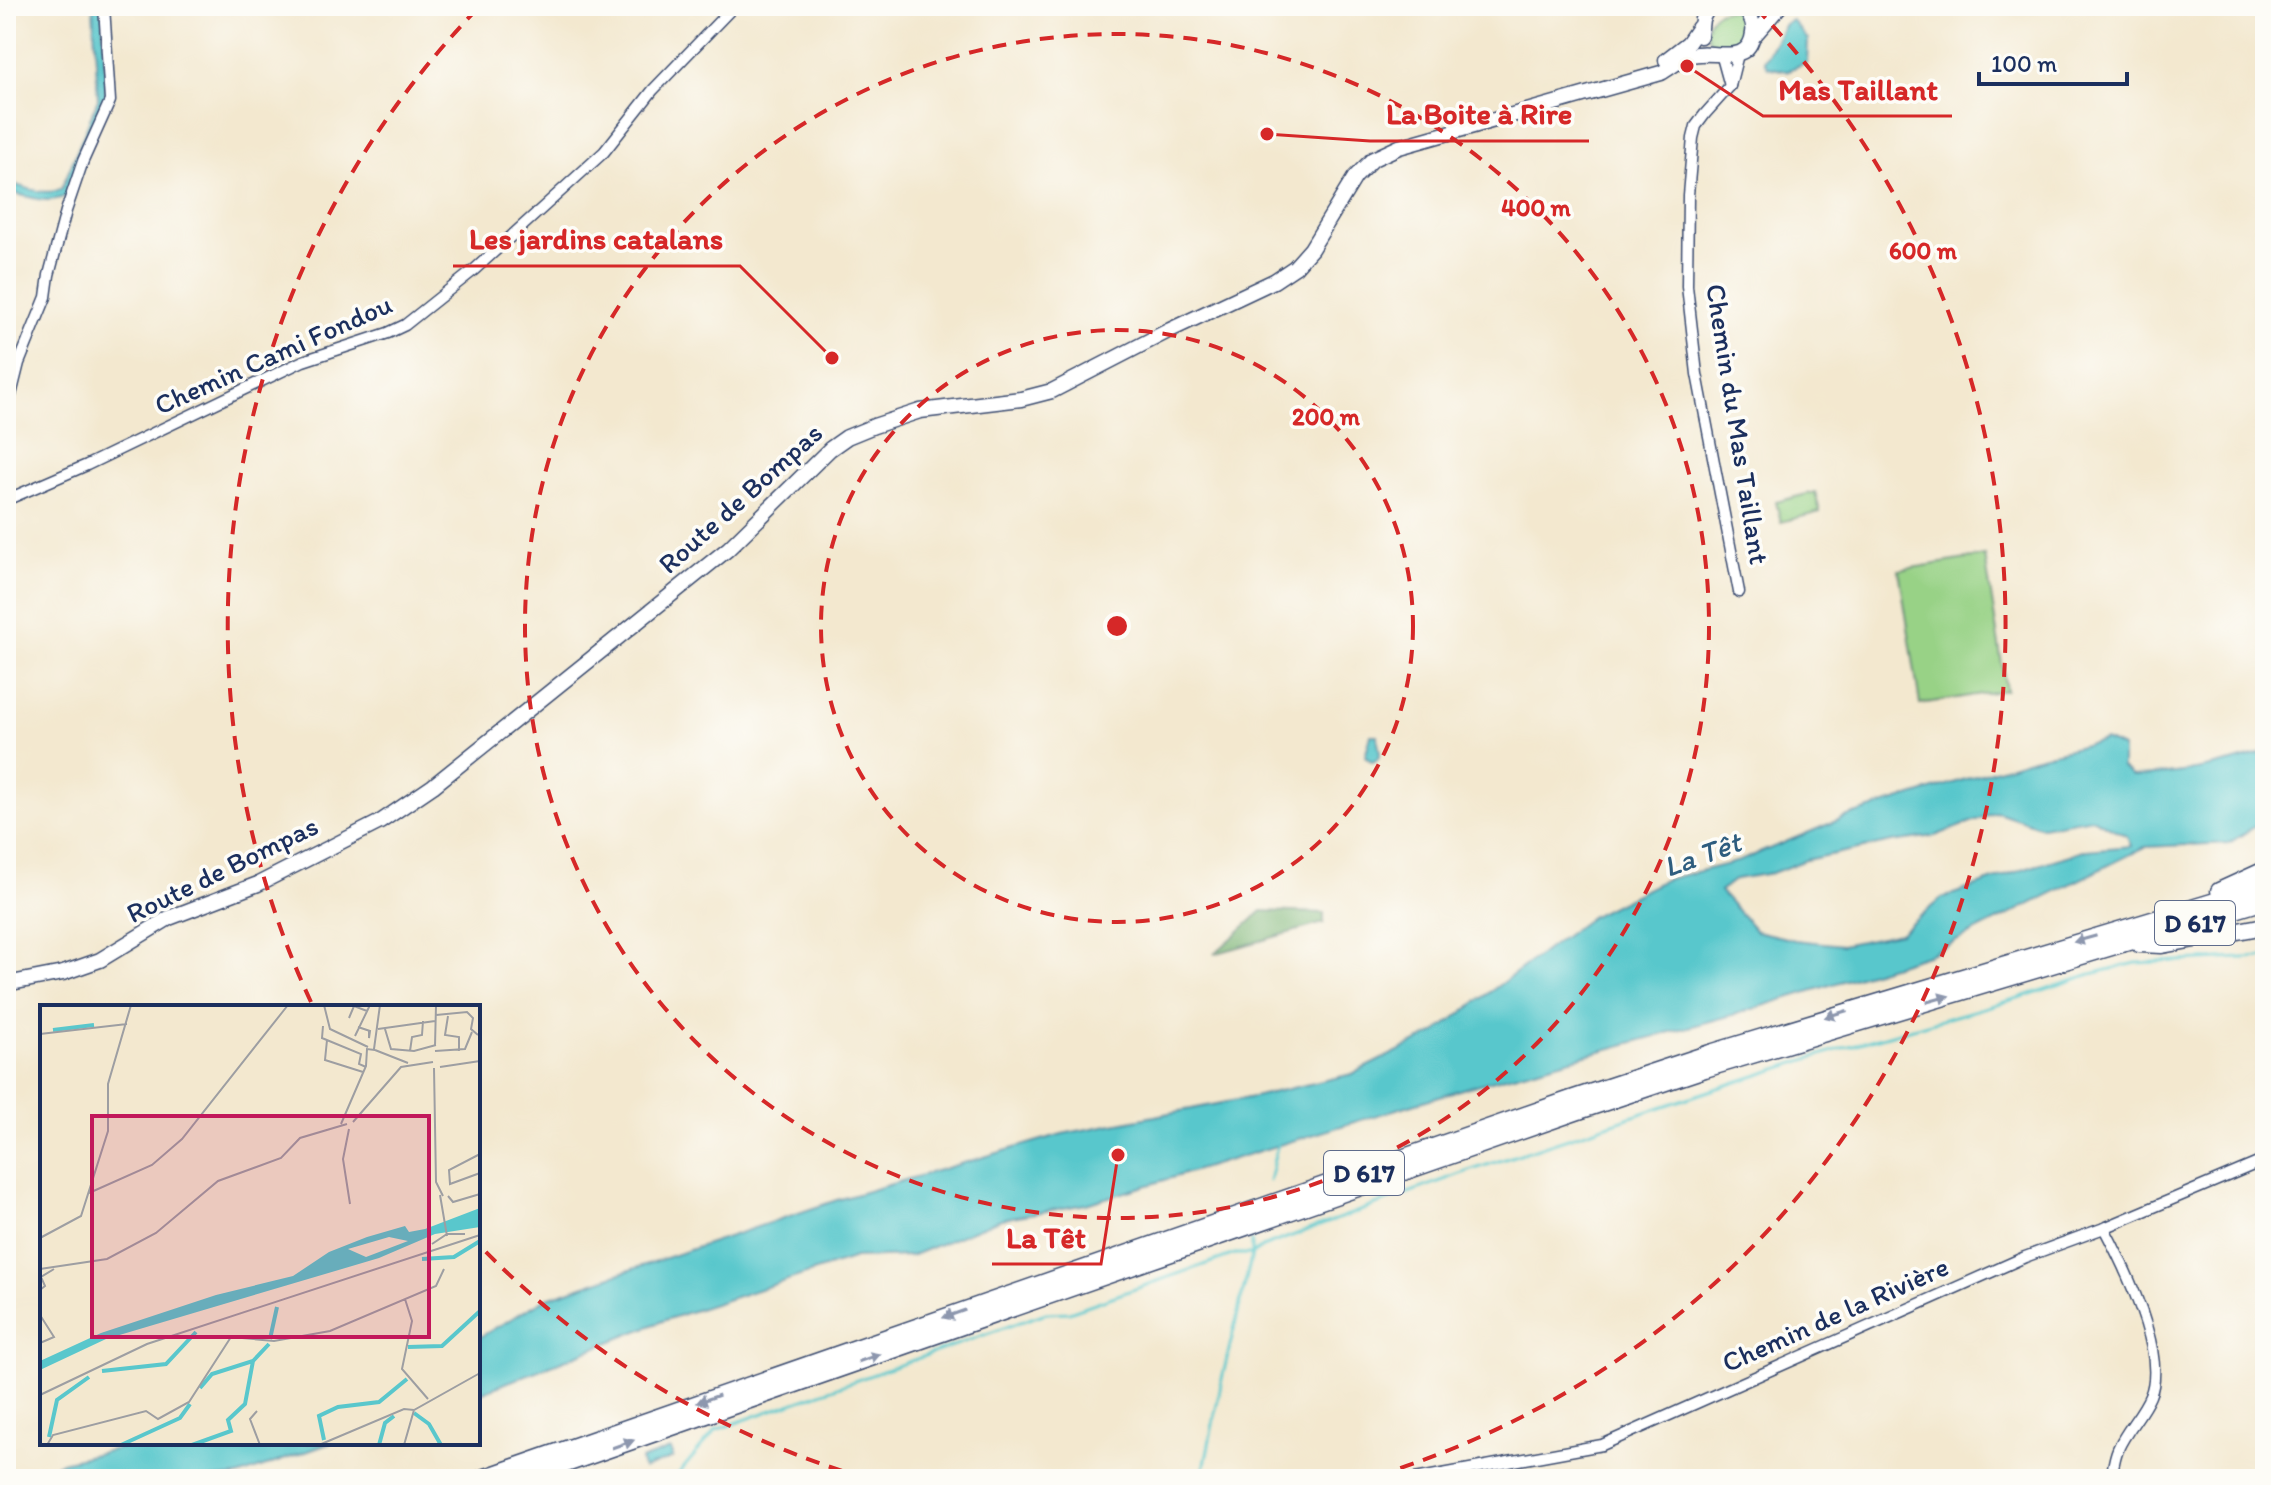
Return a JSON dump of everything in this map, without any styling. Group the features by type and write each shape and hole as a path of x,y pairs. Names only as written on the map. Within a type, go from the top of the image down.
{"highway":[{"path":"2160,918 2265,870"},
{"name":"D 617","path":"480,1479 1626,1081 2265,886"},
{"name":"D 617","path":"523,1479 1605,1102 1851,1024 2265,901"},
{"path":"2125,944 2162,945 2265,926"}],"main road":[{"path":"1615,87 1661,73 1689,56 1738,54 1750,44 1780,6"},
{"path":"1747,7 1753,22 1753,37"},
{"path":"1615,87 1671,57 1688,43 1710,8"},
{"path":"1699,27 1703,43 1718,55"},
{"name":"Route de Bompas","path":"6,984 63,973 100,960 169,918 258,884 380,822 433,786 716,559 830,449 847,437 920,411 1021,399 1052,391 1274,281 1295,267 1311,249 1355,177 1373,159 1399,147 1615,87"}],"street":[{"path":"6,415 19,363 46,297 66,211 83,161 110,101 104,6"},
{"name":"Chemin Cami Fondou","path":"6,500 87,465 303,361 405,325 474,270 604,152 653,90 734,6"},
{"path":"1730,86 1738,54"},
{"path":"1718,55 1730,86"},
{"name":"Chemin du Mas Taillant","path":"1730,86 1696,126 1693,138 1688,195 1687,286 1697,374 1739,592"},
{"name":"Chemin de la Rivière","path":"1415,1479 1602,1445 2025,1257 2104,1228 2265,1160"},
{"path":"2104,1228 2125,1267 2139,1304 2150,1341 2154,1378 2150,1396 2117,1451 2111,1479"}],"green space":[{"path":"1727,10 1741,16 1747,30 1741,44 1727,50 1713,44 1707,30 1713,16"},
{"path":"1815,492 1820,512 1781,522 1776,502"},
{"path":"1985,556 2006,690 1920,704 1899,570"},
{"path":"1262,911 1324,913 1324,923 1214,954"}],"water":[{"path":"93,6 102,6 106,101 68,195 46,200 6,191 6,182 42,192 62,188 98,99"},
{"path":"1792,20 1808,40 1807,62 1787,71 1768,67 1764,61 1785,24"},
{"path":"1371,735 1377,735 1380,754 1372,762 1365,756"},
{"path":"2105,740 2122,748 2122,768 2132,776 2199,769 2265,752 2265,820 2229,843 2145,847 1930,954 1740,1013 1469,1087 1086,1204 1001,1219 911,1256 855,1258 665,1320 480,1393 480,1337 547,1298 837,1200 1062,1134 1258,1096 1352,1074 1435,1033 1592,916 1664,880 1740,861 1848,816 2033,758","holes":["1997,812 2042,827 2092,818 2127,836 2131,846 2086,850 2031,867 1942,898 1900,933 1842,945 1795,940 1756,931 1720,891 1736,879 1772,873 1806,860 1935,836"]},
{"path":"133,1445 325,1445 238,1476 212,1479 30,1479 62,1462"},
{"path":"670,1449 673,1458 643,1469 641,1460"}],"waterway":[{"path":"674,1479 716,1430 1046,1313 1069,1312 1235,1254 1252,1254 1262,1247 1460,1174 1721,1087 1846,1047 2136,963 2265,957"},
{"path":"1269,1181 1277,1146"},
{"path":"1202,1479 1252,1254 1252,1241"}],"place":[{"name":"Mas Taillant","path":"1687,66"},
{"name":"La Boite à Rire","path":"1267,134"},
{"name":"Les jardins catalans","path":"832,358"},
{"name":"La Têt","path":"1118,1155"}]}
